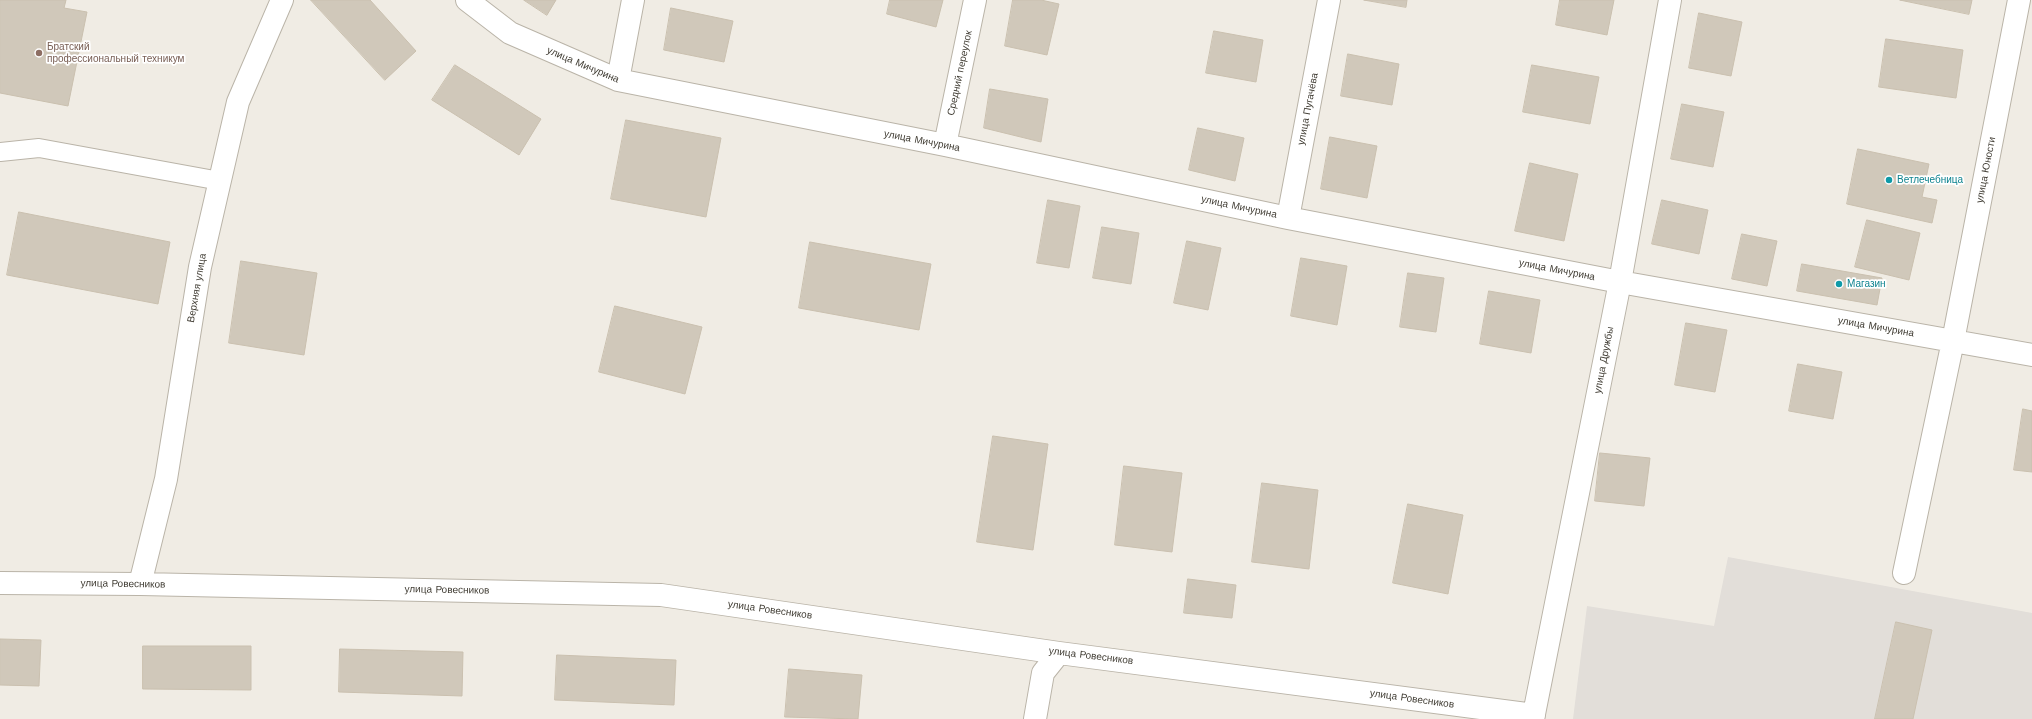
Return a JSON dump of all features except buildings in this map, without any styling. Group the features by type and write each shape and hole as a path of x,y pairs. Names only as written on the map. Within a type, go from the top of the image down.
{"street":[{"name":"Верхняя улица","path":"140,584 166,479 200,268 238,102 282,0"},
{"name":"улица Мичурина","path":"467,0 510,33 618,80 945,145 1288,218 1620,282 2032,355"},
{"path":"618,80 633,0"},
{"name":"Средний переулок","path":"945,145 975,0"},
{"name":"улица Пугачёва","path":"1288,218 1329,0"},
{"name":"улица Дружбы","path":"1534,717 1620,282 1670,0"},
{"name":"улица Юности","path":"1904,573 1953,340 2018,0"},
{"name":"улица Ровесников","path":"0,584 140,584 661,595 1059,653 1534,717"},
{"path":"1035,719 1043,673 1059,653"}],"lane":[{"path":"0,152 39,148 220,181"}],"shaded area":[{"path":"1728,557 2032,613 2032,719 1573,719 1587,606 1714,626"}],"place":[{"name":"Братский профессиональный техникум","path":"39,53"},
{"name":"Ветлечебница","path":"1889,180"},
{"name":"Магазин","path":"1839,284"}]}
